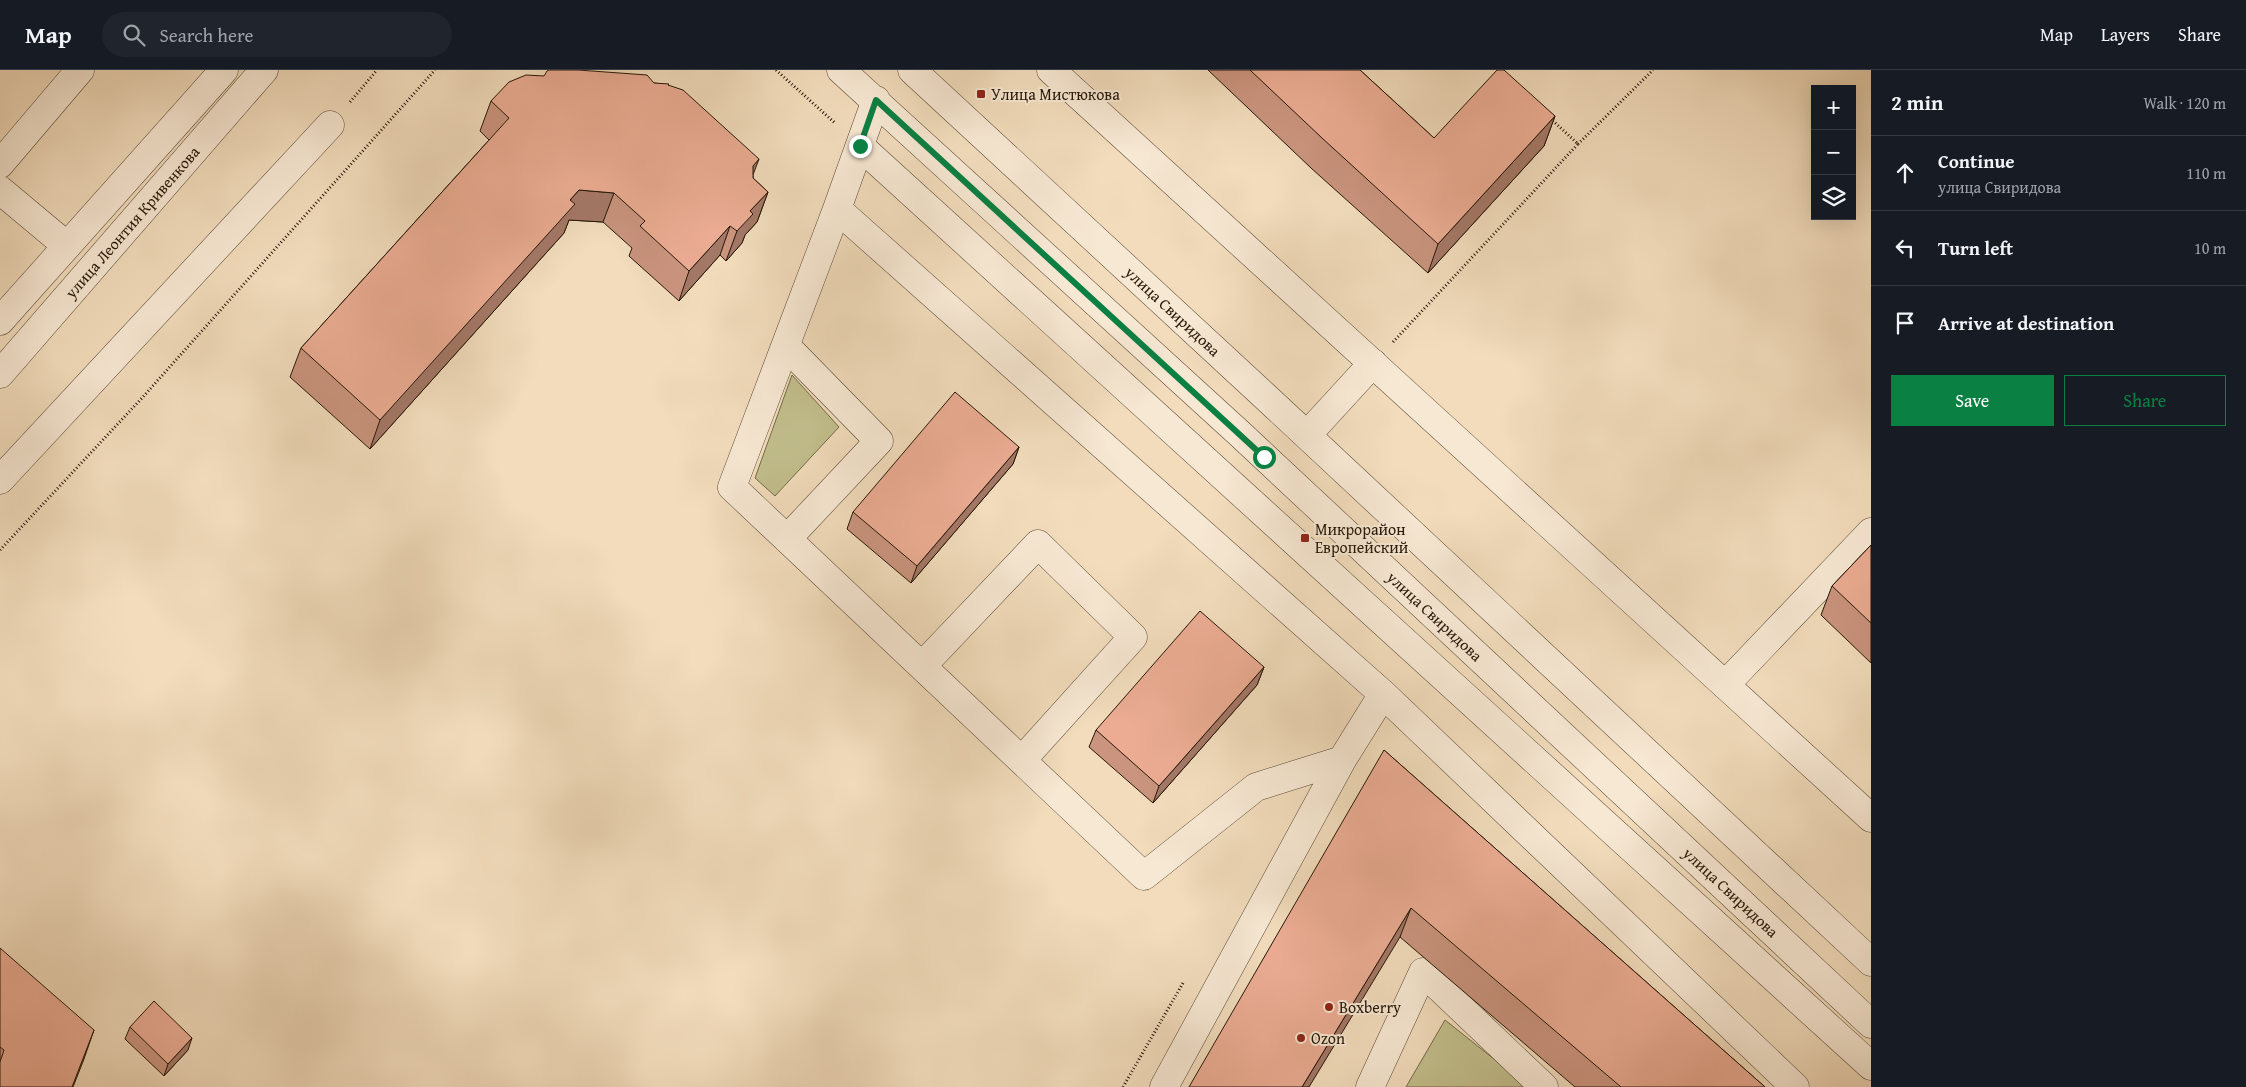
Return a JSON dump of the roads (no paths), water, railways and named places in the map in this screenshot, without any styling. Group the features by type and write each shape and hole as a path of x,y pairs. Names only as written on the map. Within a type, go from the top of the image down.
{"street":[{"path":"0,164 80,70"},
{"name":"улица Леонтия Кривенкова","path":"0,320 224,70"},
{"name":"улица Леонтия Кривенкова","path":"0,374 264,70"},
{"name":"улица Свиридова","path":"841,70 1233,427 1871,1024"},
{"name":"улица Свиридова","path":"912,70 1307,435 1871,962"},
{"path":"1051,70 1871,818"},
{"path":"876,100 732,487 1144,876 1256,787 1342,760"},
{"path":"0,480 330,125"},
{"path":"860,146 1871,1066"},
{"path":"0,190 67,246"},
{"path":"837,209 1384,694 1795,1087"},
{"path":"786,346 878,441 787,539"},
{"path":"1307,435 1373,363"},
{"path":"1725,685 1871,532"},
{"path":"922,666 1038,544 1134,637 1022,760"},
{"path":"1164,1087 1342,760 1384,694"},
{"path":"1370,1087 1423,972 1544,1087"}],"place":[{"name":"Улица Мистюкова","path":"981,94"},
{"name":"Микрорайон Европейский","path":"1305,538"},
{"name":"Boxberry","path":"1329,1007"},
{"name":"Ozon","path":"1301,1038"}]}
